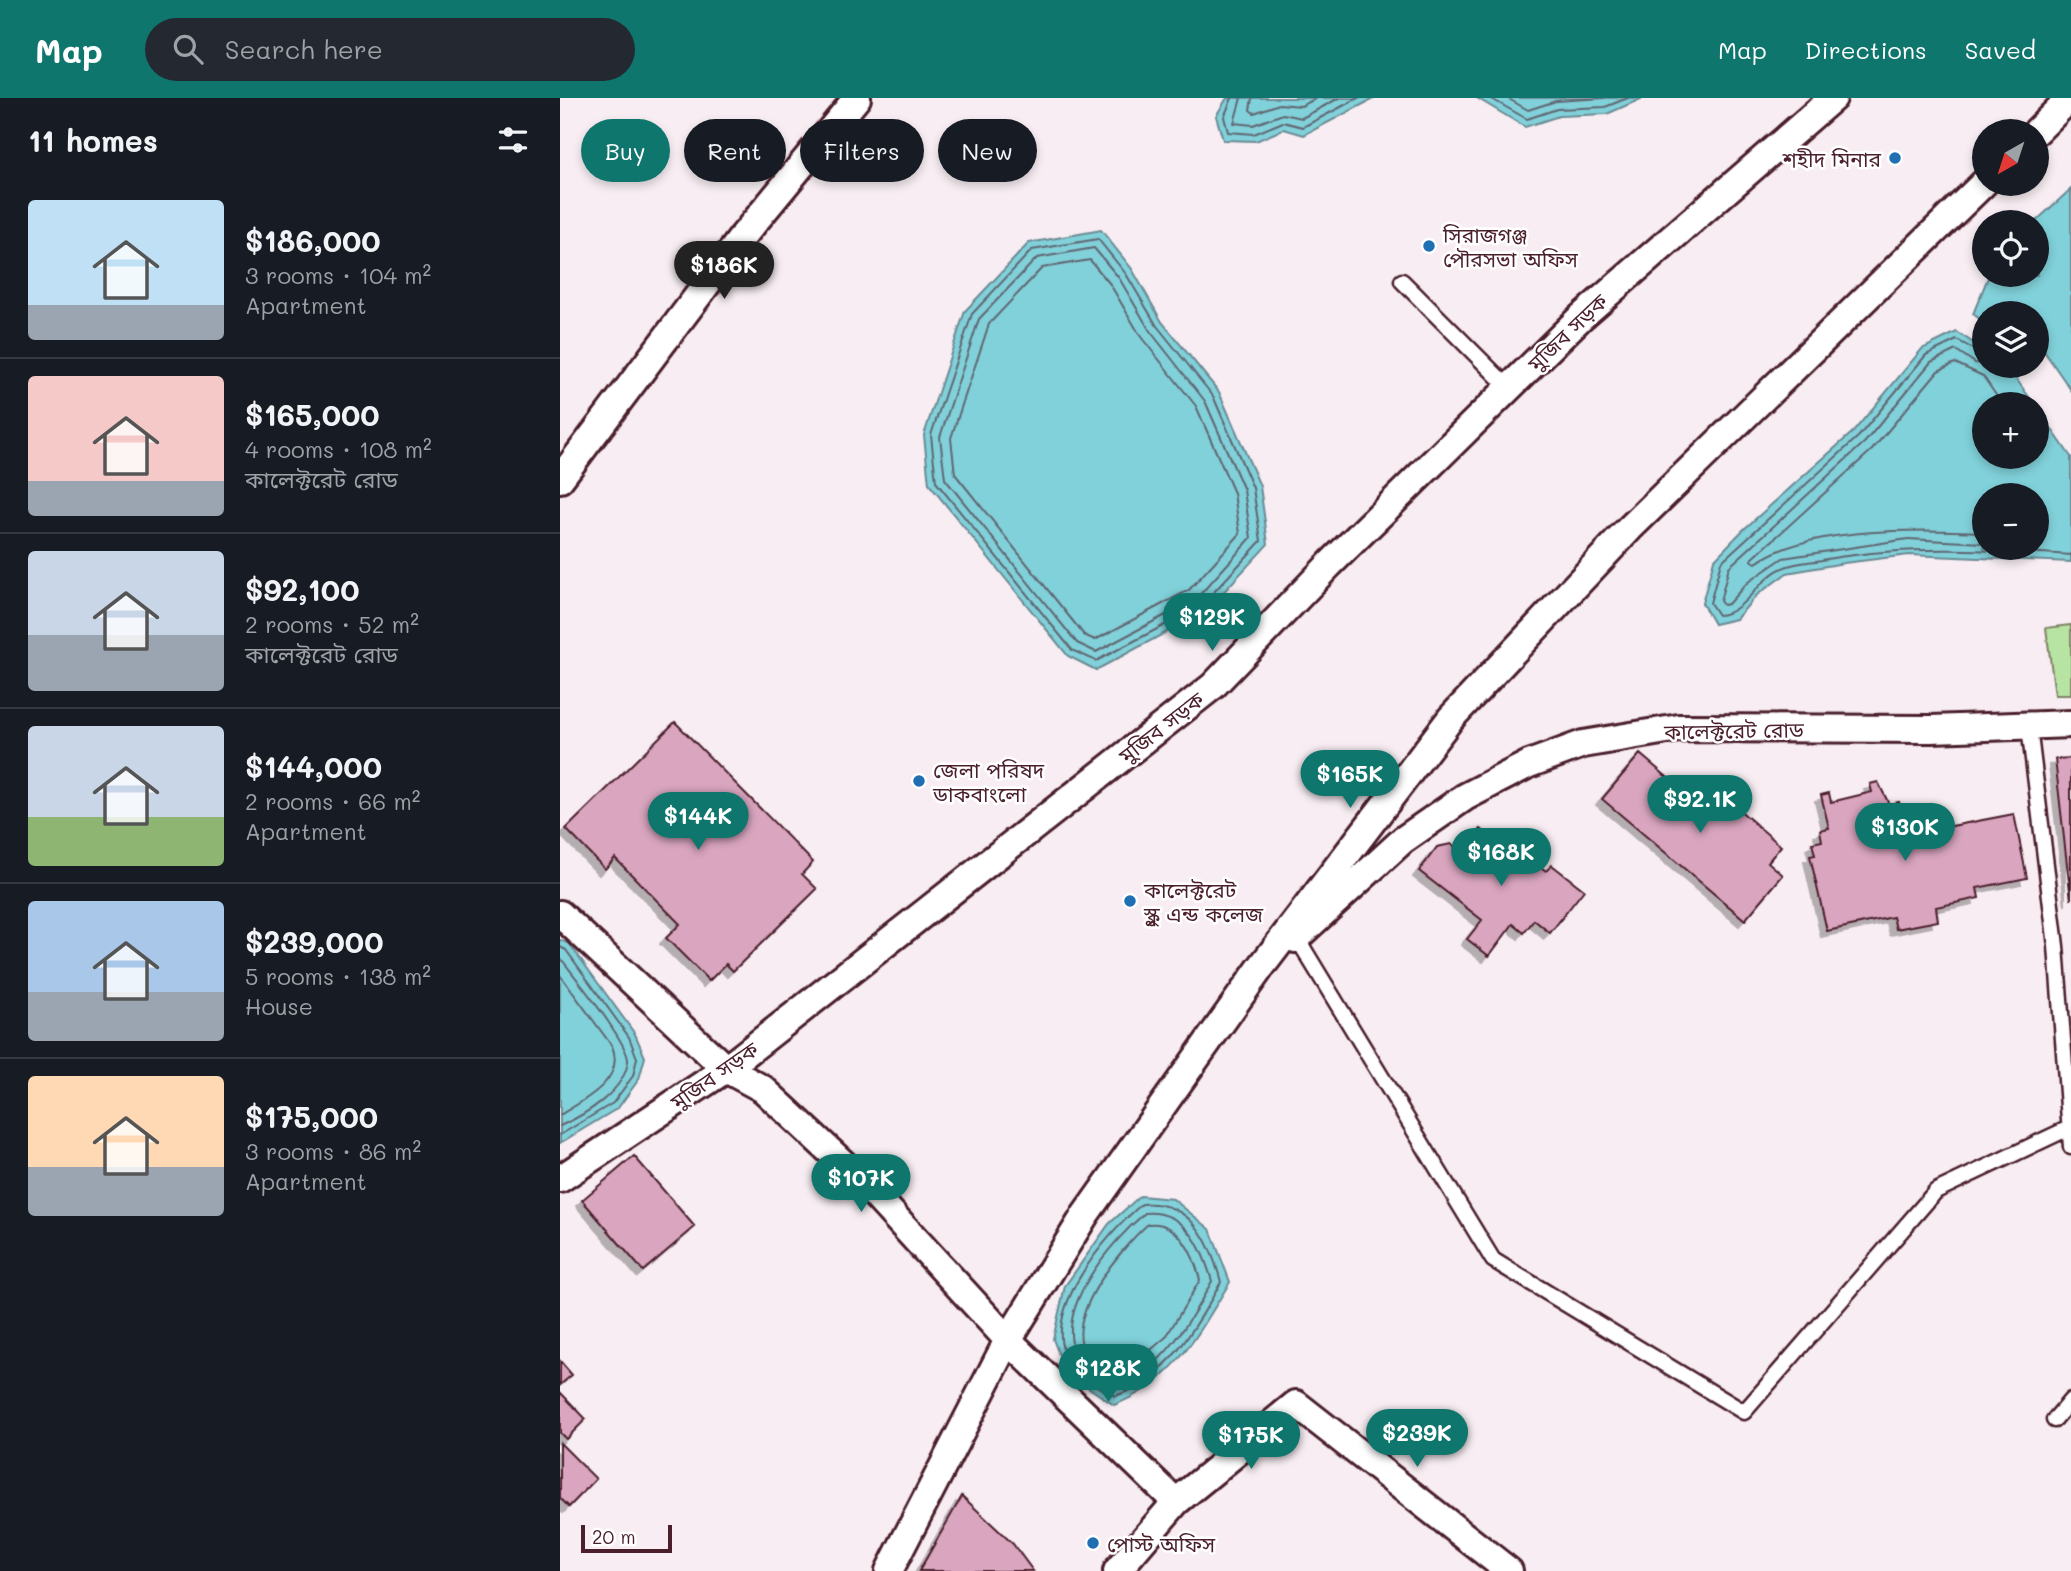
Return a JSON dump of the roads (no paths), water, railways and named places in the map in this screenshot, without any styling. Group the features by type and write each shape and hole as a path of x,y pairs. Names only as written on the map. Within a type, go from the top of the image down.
{"street":[{"path":"560,479 743,236 857,98"},
{"name":"মুজিব সড়ক","path":"560,1179 726,1069 1213,686 1330,564 1600,300 1833,98"},
{"path":"2049,119 2070,98"},
{"path":"889,1571 1008,1340 1085,1215 1261,967 1451,718 1630,528 1972,195"},
{"name":"কালেক্টরেট রোড","path":"1261,967 1297,938 1403,840 1465,797 1529,764 1583,744 1679,728 2029,727 2071,724"},
{"path":"560,914 726,1069 763,1089 862,1181 1008,1340 1176,1502"},
{"path":"1117,1571 1176,1502 1296,1404 1509,1571"}],"lane":[{"path":"1402,281 1509,388"},
{"path":"2029,727 2056,946 2071,1147"},
{"path":"1297,938 1493,1260 1744,1412 1936,1191 2070,1128"},
{"path":"2054,1420 2071,1400"}],"water":[{"path":"1227,98 1375,98 1304,135 1284,129 1256,141 1223,140 1216,116"},
{"path":"1477,98 1643,98 1607,114 1559,116 1525,127"},
{"path":"2071,189 2071,390 2049,358 2049,301 1978,301 1984,287 2049,287 2048,210"},
{"path":"1101,230 1132,269 1162,322 1219,392 1260,486 1268,544 1206,611 1096,670 1068,656 929,484 924,435 965,311 1029,243"},
{"path":"1957,332 1972,342 1972,378 2016,378 2025,392 1972,392 1972,469 2049,469 2049,425 2071,457 2071,562 2025,560 2049,560 2049,483 1972,483 1972,558 1909,555 1787,573 1757,595 1736,619 1714,624 1702,603 1714,560 1743,530 1854,431 1922,349"},
{"path":"560,940 569,943 635,1034 645,1057 639,1079 618,1108 560,1143"},
{"path":"1140,1196 1173,1199 1210,1229 1230,1282 1195,1338 1169,1370 1135,1395 1114,1405 1065,1371 1053,1339 1065,1286 1109,1224"}],"place":[{"name":"শহীদ মিনার","path":"1895,158"},
{"name":"সিরাজগঞ্জ পৌরসভা অফিস","path":"1429,246"},
{"name":"জেলা পরিষদ ডাকবাংলো","path":"919,781"},
{"name":"কালেক্টরেট স্কুল এন্ড কলেজ","path":"1130,901"},
{"name":"পোস্ট অফিস","path":"1093,1543"}]}
